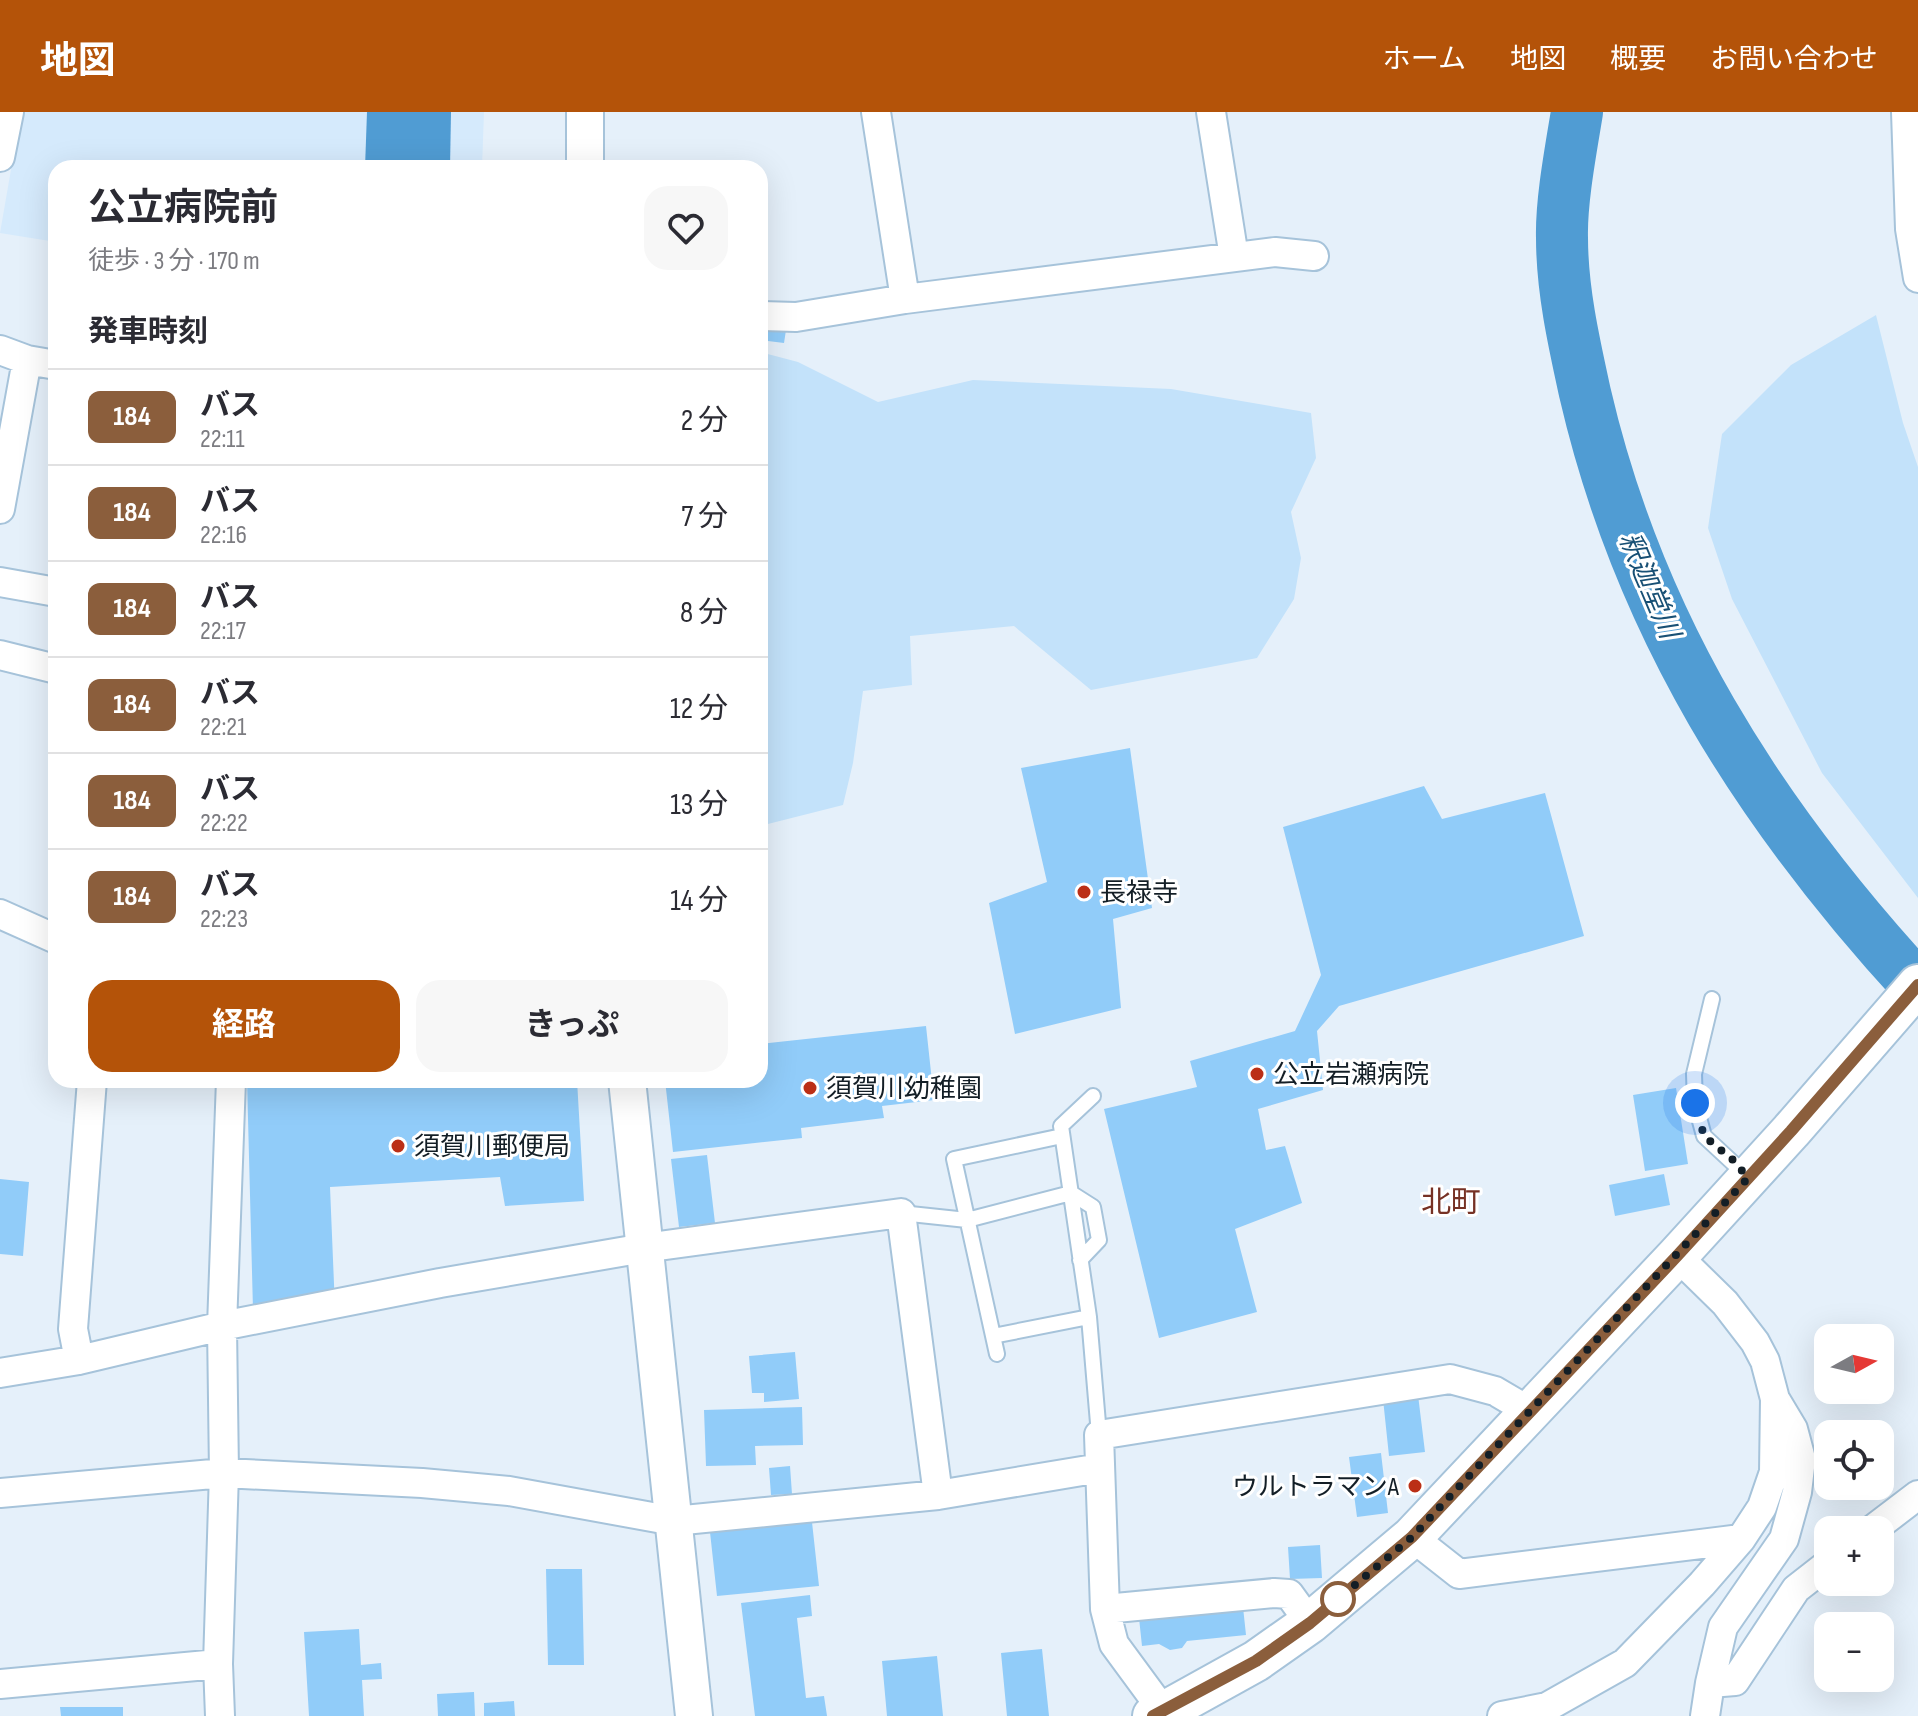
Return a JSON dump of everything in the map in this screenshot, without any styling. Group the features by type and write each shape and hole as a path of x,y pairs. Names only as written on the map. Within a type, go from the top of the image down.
{"main road":[{"path":"1165,1715 1256,1661 1310,1623 1412,1537 1677,1256 1918,985"}],"street":[{"path":"0,157 9,112"},
{"path":"585,112 585,160"},
{"path":"876,112 905,299"},
{"path":"1211,112 1234,257"},
{"path":"1906,112 1910,229 1918,278"},
{"path":"768,316 796,317 905,299 1275,252 1314,256"},
{"path":"0,350 48,364"},
{"path":"0,509 27,360"},
{"path":"0,582 48,591"},
{"path":"0,655 48,667"},
{"path":"0,914 48,935"},
{"path":"79,1360 73,1329 91,1088"},
{"path":"220,1716 218,1664 224,1473 222,1326 231,1088"},
{"path":"628,1088 694,1716"},
{"path":"0,1373 79,1360 222,1326 440,1283 644,1248 901,1213 938,1495"},
{"path":"1502,1716 1547,1707 1625,1663 1668,1621 1741,1539 1762,1507 1774,1472 1775,1399 1765,1361 1755,1342 1725,1303 1677,1256"},
{"path":"1165,1715 1114,1644 1105,1609 1099,1435 1450,1379 1495,1391 1529,1411"},
{"path":"1705,1716 1723,1627 1784,1539 1797,1492 1801,1459 1793,1429 1775,1399"},
{"path":"0,1493 224,1473 422,1483 509,1491 674,1521 938,1495 1100,1468"},
{"path":"1890,1516 1918,1495"},
{"path":"1412,1537 1459,1574 1741,1539"},
{"path":"1710,1683 1735,1681 1796,1589 1814,1575"},
{"path":"1105,1609 1289,1594 1310,1623"},
{"path":"0,1684 218,1664"}],"lane":[{"path":"1712,999 1694,1074 1695,1103 1704,1136 1733,1160 1748,1178"},
{"path":"1093,1096 1061,1126 1089,1317 1099,1435"},
{"path":"997,1354 954,1159 1062,1136"},
{"path":"901,1213 967,1220 1071,1193 1093,1207 1099,1240 1080,1260"},
{"path":"993,1336 1089,1317"}],"shaded area":[{"path":"21,112 484,112 482,160 48,160 48,241 0,233"},
{"path":"1876,315 1903,423 1918,467 1918,898 1822,773 1732,599 1708,528 1722,434 1791,365"},
{"path":"768,354 798,362 878,402 973,380 1171,389 1311,413 1316,458 1291,512 1301,558 1294,599 1257,658 1091,690 1014,626 910,636 912,685 863,691 853,763 843,805 768,824"}],"water":[{"path":"367,112 451,112 450,160 365,160"}],"building":[{"path":"768,328 786,330 784,343 768,341"},
{"name":"長禄寺","path":"1130,748 1152,908 1113,919 1121,1008 1015,1034 989,903 1047,882 1021,768"},
{"name":"公立岩瀬病院","path":"1424,786 1442,819 1545,793 1584,936 1339,1006 1317,1031 1323,1090 1258,1109 1266,1150 1285,1146 1302,1203 1235,1229 1257,1312 1159,1338 1104,1109 1197,1087 1190,1061 1295,1031 1321,975 1283,827"},
{"path":"926,1026 934,1100 882,1106 884,1118 801,1128 802,1138 673,1152 666,1088 768,1088 768,1043"},
{"path":"247,1088 577,1088 584,1201 505,1206 500,1177 330,1187 335,1308 253,1310"},
{"path":"1676,1088 1688,1164 1645,1171 1633,1095"},
{"path":"707,1155 715,1223 679,1227 671,1159"},
{"path":"1664,1174 1670,1205 1615,1216 1609,1185"},
{"path":"0,1179 29,1182 23,1256 0,1254"},
{"path":"795,1352 799,1399 764,1402 764,1393 752,1393 749,1356"},
{"path":"1418,1395 1425,1452 1389,1456 1383,1399"},
{"path":"802,1407 803,1445 755,1446 756,1465 706,1466 704,1410"},
{"path":"1381,1453 1388,1513 1357,1517 1349,1457"},
{"path":"790,1466 792,1494 771,1495 769,1468"},
{"path":"811,1513 819,1586 717,1596 709,1523"},
{"path":"1320,1545 1322,1578 1290,1579 1288,1547"},
{"path":"546,1569 582,1569 584,1665 548,1665"},
{"path":"810,1595 812,1616 797,1618 806,1698 824,1696 827,1716 755,1716 741,1603"},
{"path":"1243,1607 1246,1635 1187,1641 1182,1648 1170,1650 1159,1644 1142,1646 1139,1618"},
{"path":"359,1629 361,1665 381,1663 382,1679 362,1680 364,1716 309,1716 304,1632"},
{"path":"1042,1649 1049,1716 1007,1716 1001,1653"},
{"path":"937,1656 943,1716 887,1716 882,1661"},
{"path":"474,1692 475,1716 438,1716 437,1694"},
{"path":"514,1701 515,1716 484,1716 484,1703"},
{"path":"60,1707 123,1707 123,1716 61,1716"}],"waterway":[{"name":"釈迦堂川","path":"1577,112 1562,223 1566,297 1585,393 1608,478 1637,560 1672,637 1712,712 1757,784 1806,854 1918,987"}],"bus line":[{"name":"184","path":"1153,1716 1256,1661 1310,1623 1412,1537 1677,1256 1918,985"}],"place":[{"name":"長禄寺","path":"1084,892"},
{"name":"公立岩瀬病院","path":"1257,1074"},
{"name":"須賀川幼稚園","path":"810,1088"},
{"name":"須賀川郵便局","path":"398,1146"},
{"name":"ウルトラマンA","path":"1415,1486"}],"district":[{"name":"北町","path":"1451,1202"}],"route":[{"path":"1338,1599 1330,1606 1412,1537 1748,1178 1733,1160 1704,1136 1695,1103"}]}
